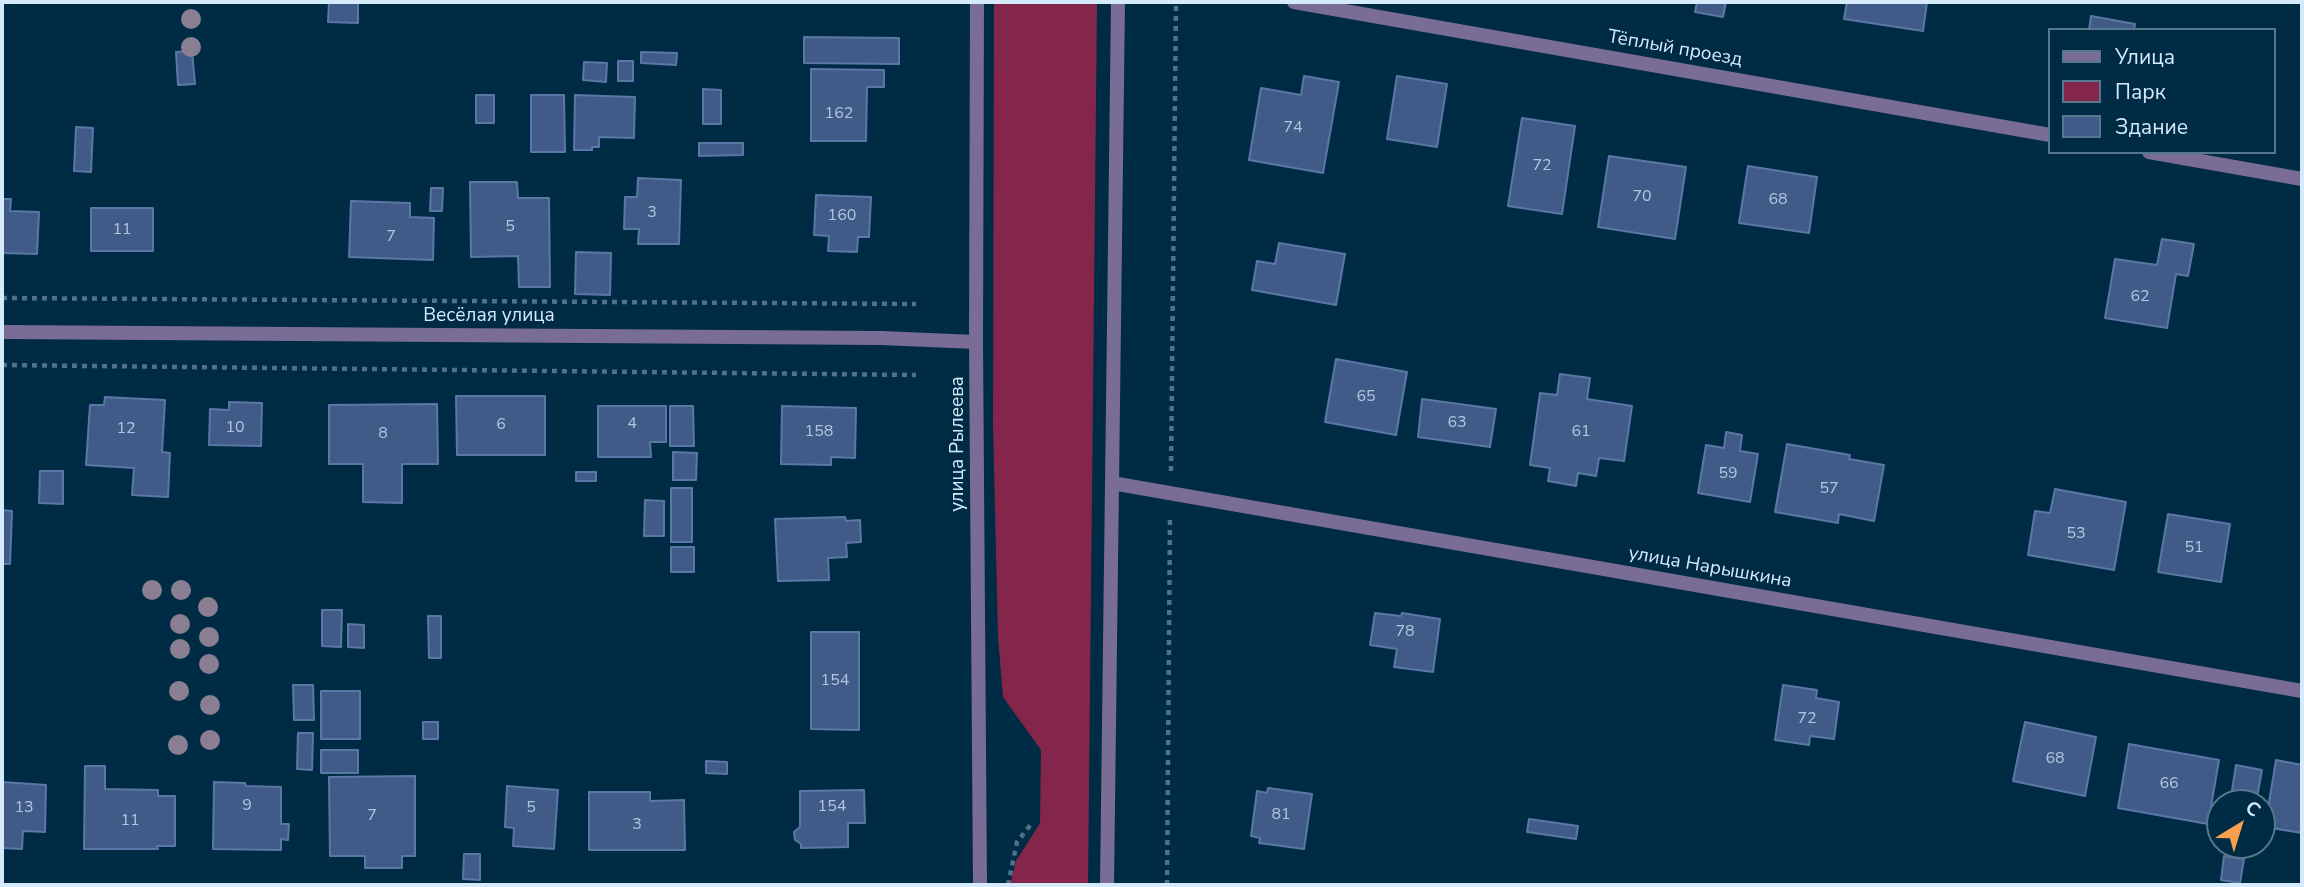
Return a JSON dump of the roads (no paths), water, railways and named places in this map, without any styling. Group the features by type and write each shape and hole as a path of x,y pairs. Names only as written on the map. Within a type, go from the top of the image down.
{"street":[{"name":"улица Рылеева","path":"977,2 976,342 980,885"},
{"path":"1107,885 1118,2"},
{"name":"Тёплый проезд","path":"1294,2 2048,135"},
{"path":"2160,154 2302,179"},
{"name":"Весёлая улица","path":"2,332 881,338 976,342"},
{"name":"улица Нарышкина","path":"1112,483 2302,691"}]}
